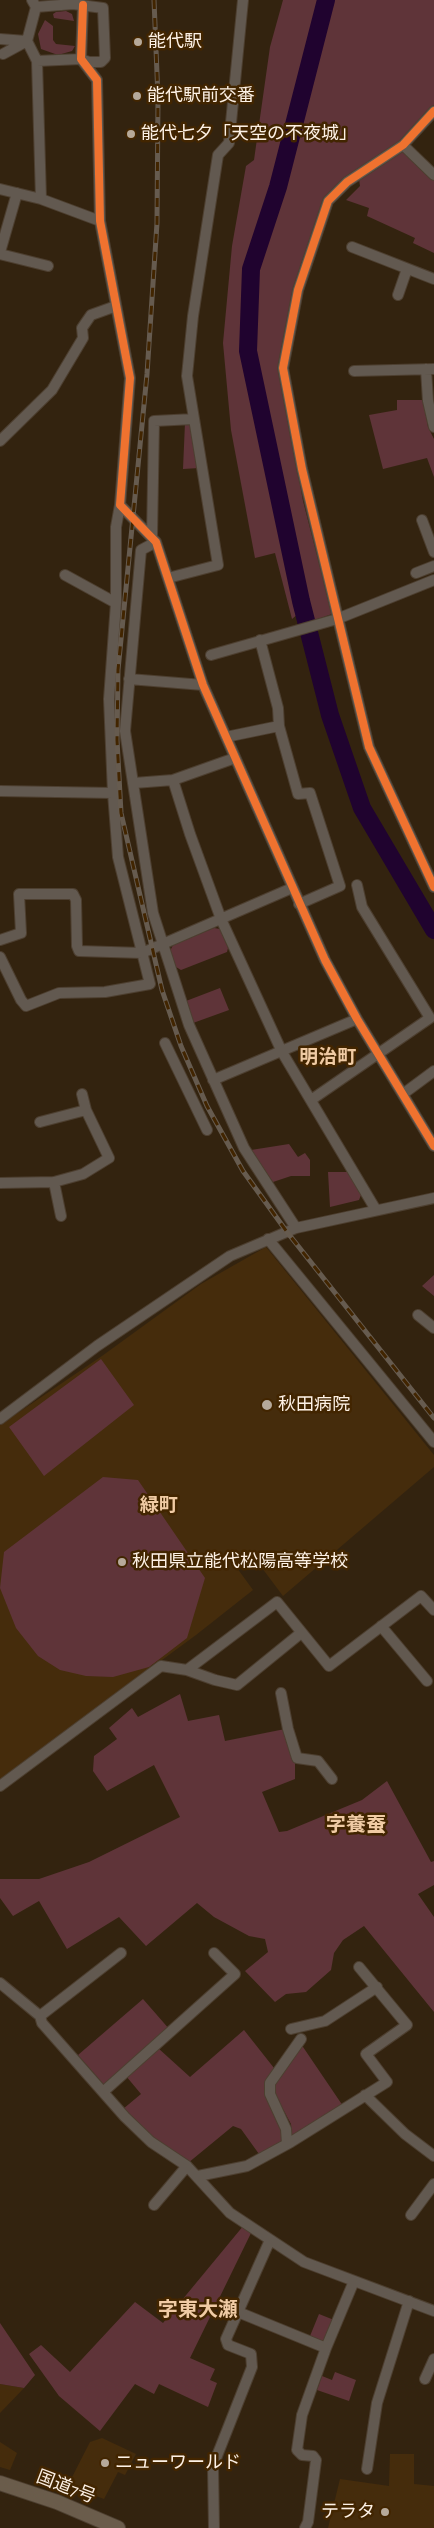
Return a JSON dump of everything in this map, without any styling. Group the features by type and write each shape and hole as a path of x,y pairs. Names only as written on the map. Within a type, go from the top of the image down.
{"highway":[{"name":"国道7号","path":"0,2483 50,2500 118,2528"}],"street":[{"path":"168,578 218,565 187,376 193,316 218,155 229,143 243,0"},
{"path":"38,60 81,59 89,62 101,62 104,58 105,4 34,3 27,41 38,60 41,199"},
{"path":"0,957 21,1000 26,1006 59,993 105,992 150,984 118,857 113,793 109,699 116,603 116,527 120,505 130,378 100,221 97,80 81,59 83,5"},
{"path":"0,38 27,41"},
{"path":"3,54 27,41"},
{"path":"434,111 403,146 347,182 328,201 298,290 283,368 333,620 369,747 434,887"},
{"path":"403,146 434,175"},
{"path":"0,189 41,199 100,221"},
{"path":"18,194 0,253 48,266"},
{"path":"352,247 434,279"},
{"path":"398,295 407,268"},
{"path":"0,442 52,390 83,338 82,328 91,316 116,306"},
{"path":"354,371 430,369 428,401 434,427"},
{"path":"194,419 154,421 154,539 203,685 299,904 325,960 357,1019 434,1146"},
{"path":"120,505 154,539"},
{"path":"422,520 434,552"},
{"path":"154,539 141,550 125,731 153,913 162,946 189,1024 213,1080 244,1148 296,1228"},
{"path":"416,573 434,566"},
{"path":"65,575 116,603"},
{"path":"211,655 333,620 434,580"},
{"path":"260,640 278,708 279,726 298,794 310,793 340,886 299,904"},
{"path":"130,679 203,685"},
{"path":"226,737 279,726"},
{"path":"134,783 173,780 235,758"},
{"path":"173,780 190,834 222,919 282,1052 376,1210"},
{"path":"0,791 113,793"},
{"path":"311,1100 430,1018 362,907 357,885"},
{"path":"0,940 21,933 19,894 73,894 76,900 76,946 80,951 142,953 162,946 292,888"},
{"path":"213,1080 357,1019"},
{"path":"165,1043 207,1130"},
{"path":"403,1094 434,1071"},
{"path":"0,1183 54,1182 83,1174 109,1158 86,1110 82,1094"},
{"path":"40,1122 86,1110"},
{"path":"54,1182 61,1216"},
{"path":"0,1419 97,1346 230,1256 296,1228 434,1198"},
{"path":"268,1239 434,1442"},
{"path":"418,1315 434,1328"},
{"path":"187,1670 277,1602 329,1666 421,1596 434,1610"},
{"path":"381,1626 428,1681"},
{"path":"0,1786 161,1666 187,1670 215,1680 237,1685 302,1633"},
{"path":"281,1693 288,1729 297,1758 318,1761 332,1779"},
{"path":"40,2016 121,1953"},
{"path":"103,2092 236,1974 214,1953"},
{"path":"198,2176 247,2166 287,2144 388,2082 366,2054 407,2026 359,1968"},
{"path":"0,1983 40,2016 42,2023 103,2092 151,2142 188,2166 230,2213 304,2262 434,2311"},
{"path":"291,2029 325,2020 376,1987"},
{"path":"287,2144 286,2129 270,2094 270,2083 301,2039"},
{"path":"365,2096 405,2134 434,2156"},
{"path":"154,2205 188,2166"},
{"path":"411,2215 434,2184"},
{"path":"214,2528 213,2466 252,2367 251,2354 228,2345 226,2339 270,2240"},
{"path":"305,2528 308,2522 316,2460 313,2456 302,2455 296,2450 302,2415 326,2348 354,2281"},
{"path":"367,2469 377,2403 409,2301"},
{"path":"238,2312 326,2348"},
{"path":"426,2378 434,2359"}],"shaded area":[{"path":"283,0 434,0 434,115 408,146 434,172 434,253 413,243 415,238 367,216 369,208 346,200 360,186 358,172 328,194 280,372 303,501 332,614 309,622 305,608 292,619 275,553 255,558 231,430 223,343 232,246 246,166 254,160 270,47"},
{"path":"66,11 72,14 74,21 54,18 53,14 56,12"},
{"path":"45,20 53,26 53,40 56,44 75,46 72,51 58,55 41,49 38,34"},
{"path":"397,400 423,400 428,427 434,439 434,477 427,458 383,469 369,415 397,410"},
{"path":"185,423 192,423 199,468 183,469"},
{"path":"214,928 220,929 228,948 227,952 181,970 176,967 170,951 173,945"},
{"path":"220,988 229,1010 193,1023 186,1001"},
{"path":"289,1144 298,1157 305,1153 310,1160 310,1176 291,1176 273,1182 251,1150"},
{"path":"328,1172 349,1172 361,1195 359,1200 330,1207"},
{"path":"266,1247 434,1455 434,1467 283,1596 253,1556 237,1568 253,1590 196,1635 0,1779 0,1425 102,1356 201,1284"},
{"path":"434,1275 434,1296 422,1286"},
{"path":"101,1359 134,1405 44,1476 9,1427"},
{"path":"103,1477 138,1480 205,1578 187,1638 149,1667 113,1677 86,1676 60,1670 38,1656 16,1628 0,1588 4,1552"},
{"path":"180,1694 188,1721 219,1715 225,1741 285,1729 295,1763 295,1779 262,1792 279,1832 287,1831 362,1800 387,1781 431,1862 434,1861 434,1885 418,1894 434,1917 434,2012 364,1926 343,1940 334,1953 331,1970 306,1992 286,1994 275,2002 245,1971 268,1952 265,1939 249,1936 214,1917 197,1903 146,1946 119,1917 67,1949 39,1901 13,1916 0,1898 0,1879 39,1879 89,1862 180,1817 154,1765 107,1791 93,1771 94,1756 117,1739 109,1728 132,1708 138,1717"},
{"path":"143,1999 170,2030 105,2086 78,2055"},
{"path":"244,2030 274,2068 265,2086 282,2127 284,2141 259,2154 241,2129 233,2126 188,2163 154,2139 123,2109 141,2094 126,2076 158,2048 190,2077"},
{"path":"301,2044 343,2106 292,2137 291,2124 276,2096 276,2078"},
{"path":"244,2225 252,2231 190,2358 215,2369 210,2380 217,2383 208,2407 159,2384 154,2394 135,2384 100,2431 59,2396 29,2354 41,2345 70,2372 135,2302 163,2323"},
{"path":"319,2314 334,2320 325,2342 310,2336"},
{"path":"0,2323 35,2375 24,2388 0,2384"},
{"path":"335,2372 356,2380 349,2401 317,2390 322,2376 332,2380"},
{"path":"0,2384 24,2388 0,2413"},
{"name":"ニューワールド","path":"102,2438 136,2454 125,2475 118,2472 104,2499 68,2485 90,2442"},
{"path":"0,2442 17,2453 10,2470 0,2467"},
{"path":"390,2454 414,2454 414,2484 434,2486 434,2528 328,2528 340,2479 389,2486"}],"waterway":[{"path":"326,0 278,187 251,269 248,351 301,601 330,715 362,808 434,930"}],"railway":[{"path":"154,0 158,98 157,223 147,374 118,670 117,740 121,813 162,990 181,1046 207,1106 243,1171 287,1232 434,1418"}],"cycle path":[{"path":"83,5 81,59 97,80 100,221 130,378 120,505 156,542 203,685 325,960 357,1019 434,1146"},
{"path":"434,111 403,145 347,182 328,201 298,290 283,368 302,469 369,747 434,887"}],"place":[{"name":"能代駅","path":"138,42"},
{"name":"能代駅前交番","path":"137,96"},
{"name":"能代七夕「天空の不夜城」","path":"131,134"},
{"name":"秋田病院","path":"267,1405"},
{"name":"秋田県立能代松陽高等学校","path":"122,1562"},
{"name":"ニューワールド","path":"105,2463"},
{"name":"テラタ","path":"385,2512"}],"district":[{"name":"明治町","path":"328,1057"},
{"name":"緑町","path":"159,1505"},
{"name":"字養蚕","path":"356,1825"},
{"name":"字東大瀬","path":"198,2310"}]}
